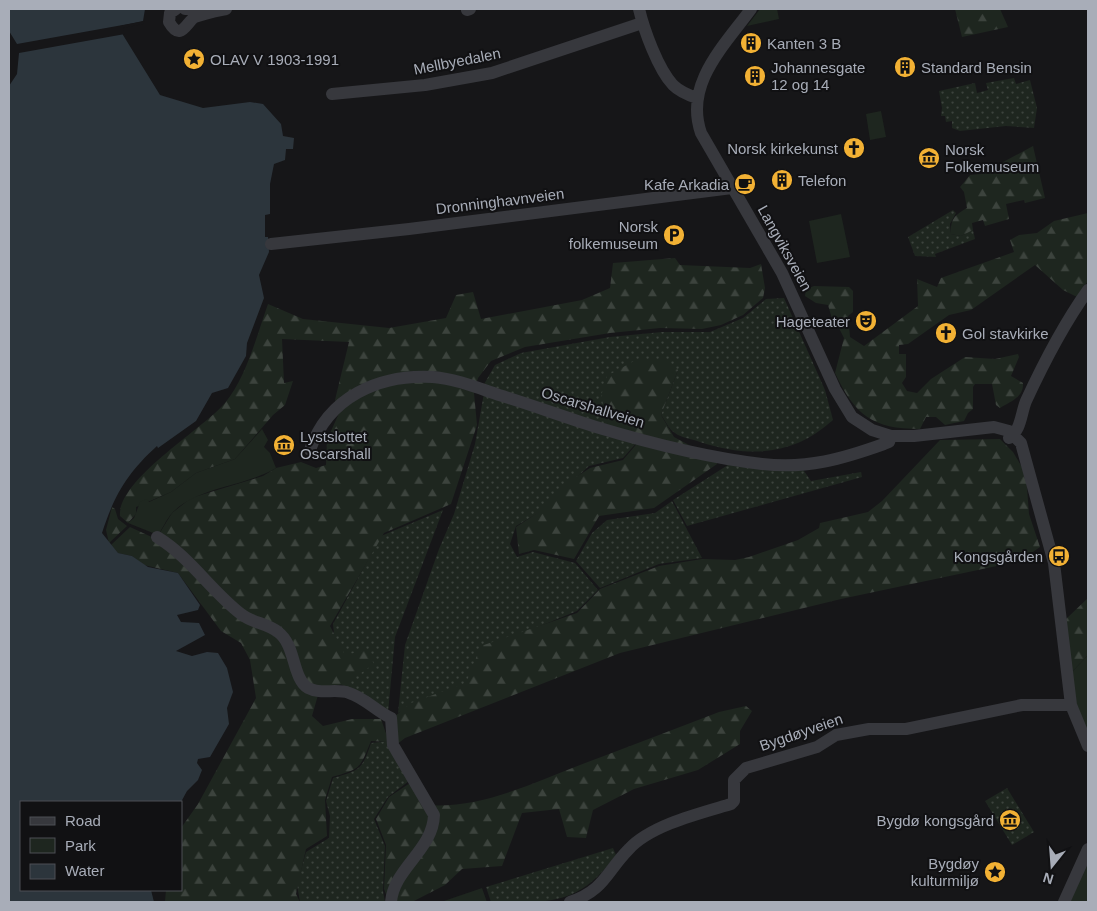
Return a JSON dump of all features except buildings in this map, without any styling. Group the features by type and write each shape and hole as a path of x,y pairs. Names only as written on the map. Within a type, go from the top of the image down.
{"street":[{"path":"176,9 170,13 169,22 173,27 180,30 188,27 194,18 226,9"},
{"path":"185,9 196,9"},
{"path":"639,9 642,24 668,78 678,89 697,98"},
{"name":"Langviksveien","path":"751,9 707,71 697,98 696,116 701,133 788,285 846,410 865,427 891,436 977,430 1010,435"},
{"name":"Mellbyedalen","path":"332,94 426,85 492,73 642,24"},
{"name":"Dronninghavnveien","path":"271,244 409,229 732,188"},
{"path":"1088,290 1048,354 1022,412 1014,419 1010,435 1028,465 1054,563 1071,705 1088,746"},
{"name":"Oscarshallveien","path":"310,450 317,430 326,417 357,392 391,381 433,377 486,390 619,433 725,458 764,464 818,464 845,458 884,444 889,442 891,436"},
{"path":"157,537 177,552 242,616 278,632 289,644 302,682 308,688 321,692 343,691 352,693 366,701 379,713 391,718 393,745 431,807 434,815 434,825 428,839 396,883 390,902"},
{"name":"Bygdøyveien","path":"570,902 595,890 608,878 629,849 645,836 695,815 732,804 734,801 734,780 741,772 751,766 817,747 836,735 869,729 906,729 1022,706 1071,705"},
{"path":"1064,902 1088,849"}],"green space":[{"path":"760,9 777,9 779,19 747,26"},
{"path":"955,9 1000,9 1008,27 962,37"},
{"path":"1014,78 1016,84 1030,80 1037,108 1034,128 1006,126 960,131 952,128 952,121 946,122 945,116 941,116 942,108 939,91 975,83 977,93 988,90 986,83"},
{"path":"881,111 886,137 870,140 866,114"},
{"path":"1033,146 1045,198 1025,203 1024,200 1006,204 1009,219 985,226 983,220 972,223 973,230 961,236 951,234 952,221 967,208 964,192 960,187 970,175 981,174"},
{"path":"953,210 956,213 950,224 951,234 961,236 973,230 975,239 935,254 936,257 915,256 908,237"},
{"path":"1088,213 1088,281 1077,297 1063,290 1035,265 971,310 949,315 908,344 899,345 899,354 906,354 906,377 902,383 907,391 917,393 931,379 965,357 995,359 1018,354 1019,357 1011,376 1023,383 1023,388 1016,398 1000,408 996,405 992,384 975,384 973,387 973,409 968,413 964,421 945,425 936,417 926,417 920,429 889,426 867,417 858,409 842,387 835,373 844,338 839,328 833,322 828,305 816,303 805,296 806,289 814,286 849,287 853,291 853,312 848,316 850,337 864,346 918,306 917,279 937,287 941,278 1014,252 1010,240 1019,235 1037,233 1054,221"},
{"path":"841,214 850,257 817,263 809,221"},
{"path":"675,258 680,265 750,268 761,264 765,288 763,298 743,315 721,325 702,329 660,328 610,333 525,347 491,361 478,378 474,393 477,425 451,504 384,533 330,626 345,655 367,650 374,664 345,684 320,688 312,716 323,726 352,719 381,719 389,742 371,741 358,766 349,772 332,777 325,800 327,836 306,849 296,894 300,902 165,902 166,891 182,891 182,827 198,804 256,698 250,660 241,643 221,631 178,573 144,565 132,556 118,553 111,545 130,527 156,539 172,513 191,498 263,476 276,468 301,462 316,468 326,465 327,440 340,411 335,400 349,342 282,339 284,383 293,381 285,405 273,415 235,459 196,473 171,492 136,507 136,514 128,523 120,516 123,502 132,487 146,471 225,403 245,369 268,304 303,319 389,328 446,318 456,295 473,292 481,319 582,300 610,288 613,263"},
{"path":"784,298 825,390 833,420 818,432 787,447 754,452 736,450 718,447 673,432 661,415 678,370 609,427 483,386 495,365 521,353 610,337 662,332 710,332 743,318 766,299"},
{"path":"667,360 678,370 661,415 674,437 717,460 717,464 654,508 599,516 574,559 534,550 519,554 516,527 539,512 561,487 590,468 623,460 640,440 609,427 601,396 607,376 634,361"},
{"path":"484,393 639,440 623,458 589,466 540,512 516,526 510,544 517,557 533,552 575,563 598,590 577,611 487,648 466,685 398,713 405,645 439,549 454,514 475,444"},
{"path":"262,429 268,440 264,447 270,453 276,468 184,503 171,514 158,535 128,523 134,518 140,502 147,499 149,502 171,492 196,473 235,459"},
{"path":"1000,439 1013,452 1026,474 1029,514 1040,547 1020,561 841,599 620,653 405,738 396,745 394,717 411,703 466,683 481,646 577,613 600,589 659,566 702,559 735,560 749,557 798,540 819,528 820,523 868,512 882,501 940,440"},
{"path":"731,463 802,468 811,481 861,472 862,477 687,526 673,500"},
{"path":"672,501 702,558 659,564 600,588 576,561 592,533 607,520 655,513"},
{"path":"112,507 115,509 118,519 127,526 109,543 106,530"},
{"path":"443,510 395,637 388,713 339,683 333,624 381,536"},
{"path":"1088,598 1088,655 1072,672 1066,619"},
{"path":"1088,655 1088,737 1075,706 1072,672"},
{"path":"746,706 752,711 740,731 740,744 698,770 634,789 593,810 586,838 567,837 559,809 522,813 502,866 462,869 445,885 412,902 389,902 384,889 386,845 376,819 389,797 413,781 426,805 466,803 486,799 524,787 719,712"},
{"path":"389,741 409,781 388,797 374,819 385,846 383,891 385,902 300,902 297,885 306,852 329,838 330,816 326,801 333,778 359,768 365,759 371,743"},
{"path":"1007,788 1034,832 1012,845 985,801"},
{"path":"613,848 616,855 602,872 575,893 546,901 491,902 486,887"},
{"path":"1088,860 1088,902 1069,902"},
{"path":"482,888 487,902 441,902"}],"water":[{"path":"9,9 145,9 143,21 120,26 123,35 160,95 203,108 250,102 263,104 281,124 283,136 294,138 293,149 286,149 285,160 274,164 270,184 270,214 265,215 265,237 268,237 269,252 259,275 264,298 247,343 246,356 228,388 212,393 196,421 158,448 157,446 137,466 117,496 102,533 118,553 132,556 148,567 178,573 200,605 198,610 177,615 181,622 199,623 205,635 176,651 192,656 207,652 218,653 227,668 233,692 227,708 229,724 210,757 198,759 197,763 202,770 198,780 187,791 182,801 20,801 20,891 151,891 154,902 9,902"}],"pier":[{"path":"145,21 143,24 123,28 125,34 19,53 17,74 9,86 9,31 17,44"}],"place":[{"name":"Kanten 3 B","path":"751,43"},
{"name":"OLAV V 1903-1991","path":"194,59"},
{"name":"Standard Bensin","path":"905,67"},
{"name":"Johannesgate 12 og 14","path":"755,76"},
{"name":"Norsk kirkekunst","path":"854,148"},
{"name":"Norsk Folkemuseum","path":"929,158"},
{"name":"Telefon","path":"782,180"},
{"name":"Kafe Arkadia","path":"745,184"},
{"name":"Norsk folkemuseum","path":"674,235"},
{"name":"Hageteater","path":"866,321"},
{"name":"Gol stavkirke","path":"946,333"},
{"name":"Lystslottet Oscarshall","path":"284,445"},
{"name":"Kongsgården","path":"1059,556"},
{"name":"Bygdø kongsgård","path":"1010,820"},
{"name":"Bygdøy kulturmiljø","path":"995,872"}]}
